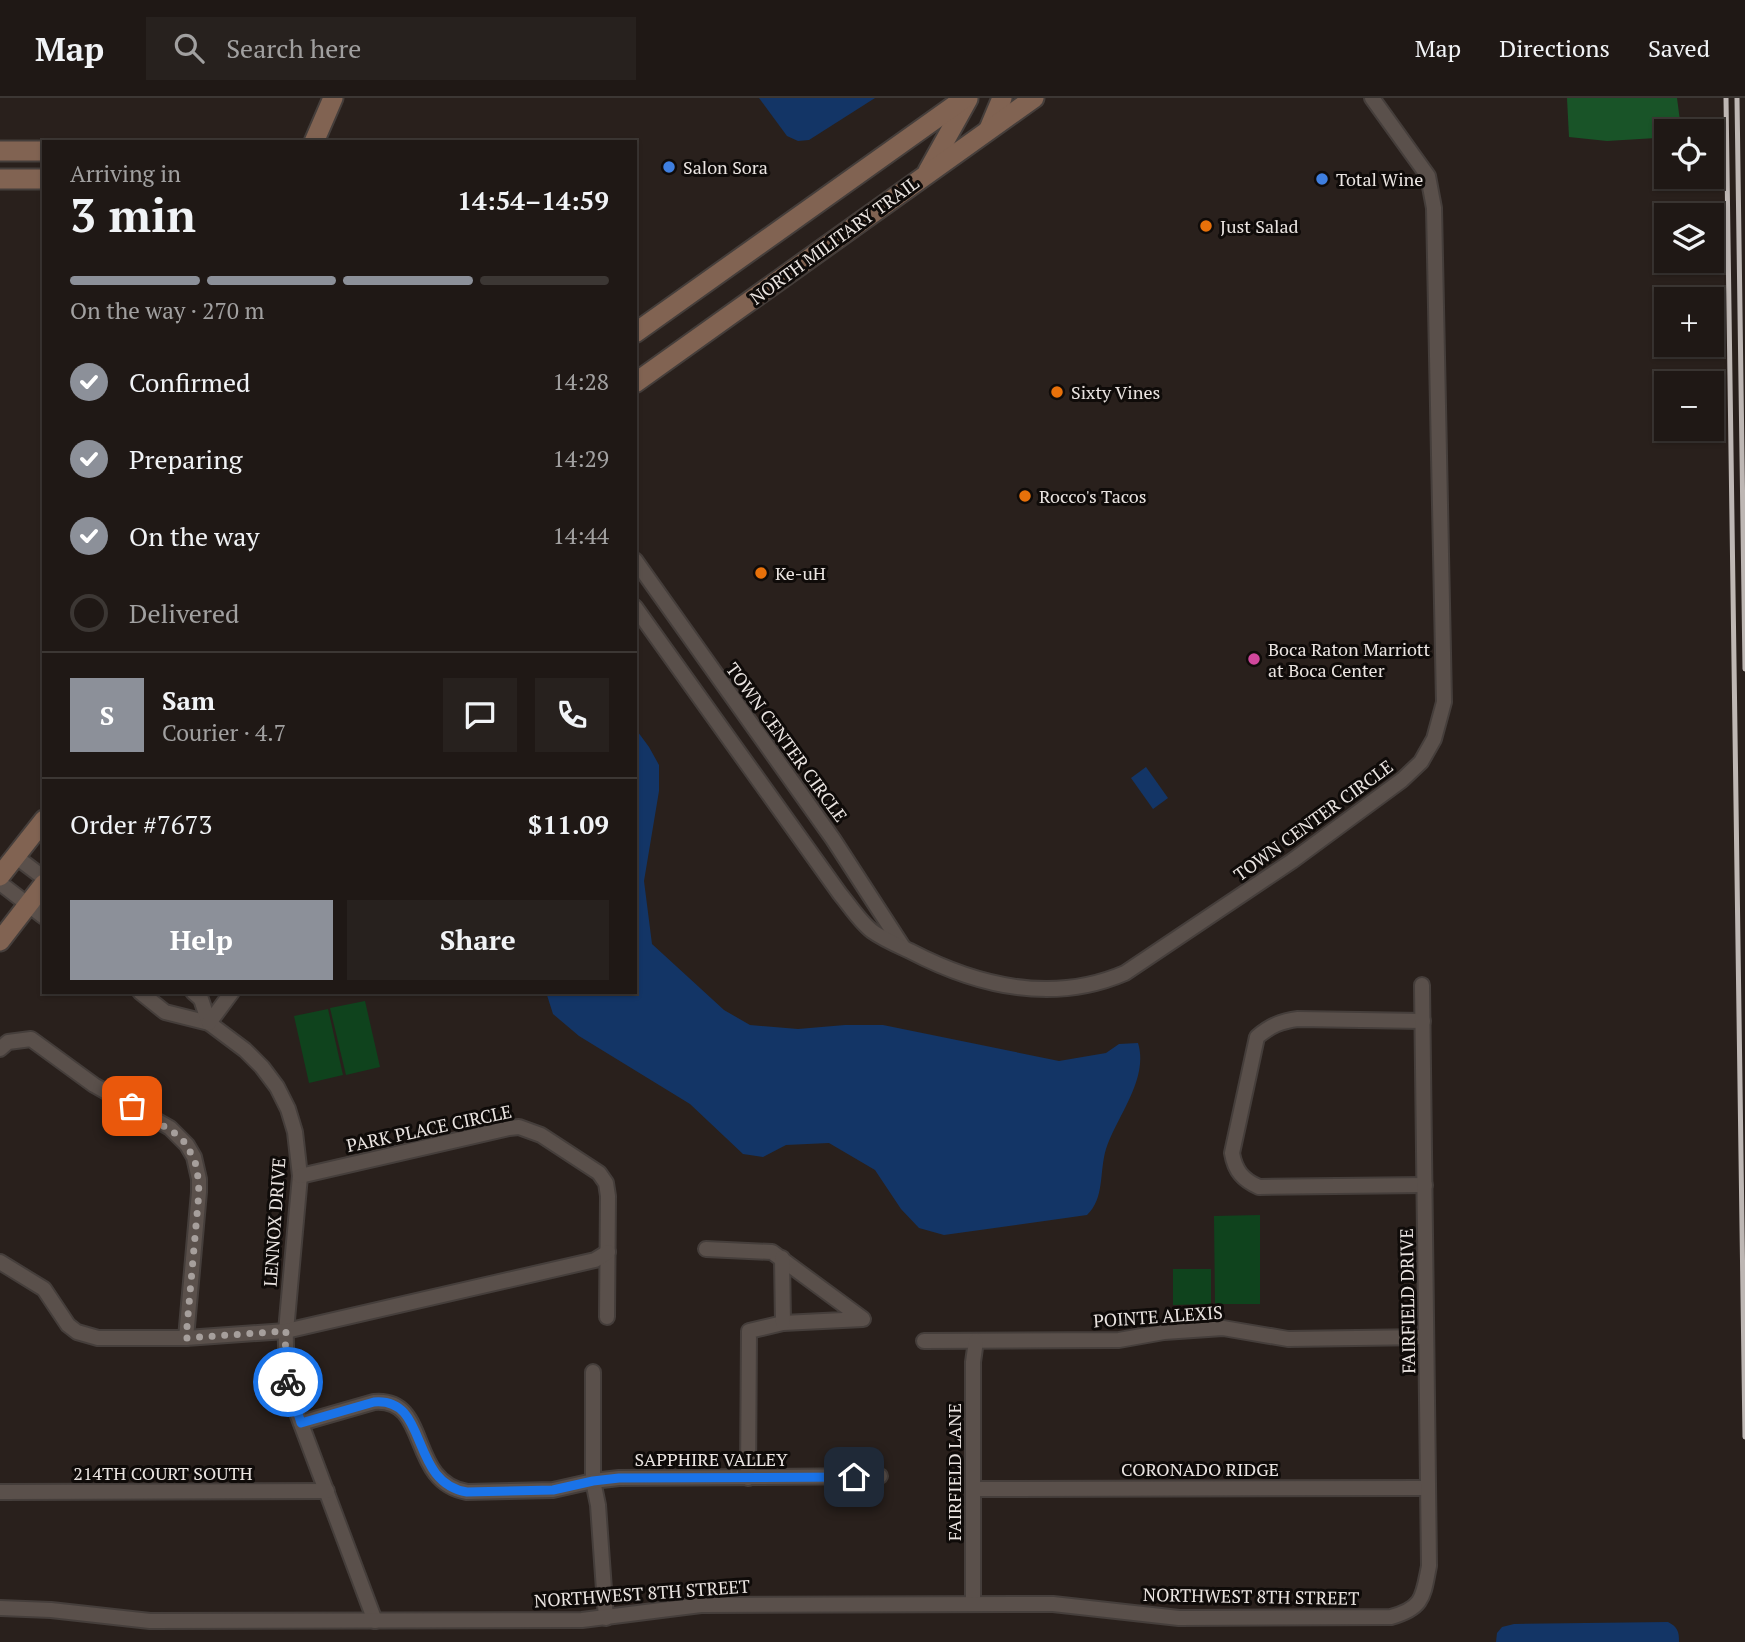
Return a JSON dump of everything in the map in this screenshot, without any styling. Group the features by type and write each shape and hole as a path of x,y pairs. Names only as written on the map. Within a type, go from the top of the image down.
{"main road":[{"path":"315,140 333,98"},
{"path":"926,175 967,98"},
{"path":"637,332 967,98"},
{"path":"989,130 1002,98"},
{"name":"NORTH MILITARY TRAIL","path":"637,382 1034,98"},
{"path":"0,151 42,151"},
{"path":"0,179 42,179"},
{"path":"0,876 42,822"},
{"path":"0,941 42,886"}],"street":[{"name":"TOWN CENTER CIRCLE","path":"637,610 840,894 870,930 953,972 1013,987 1077,988 1101,983 1125,973 1303,853 1402,780 1420,762 1434,739 1444,702 1434,208 1428,176 1372,98"},
{"name":"TOWN CENTER CIRCLE","path":"637,563 833,839 904,948"},
{"path":"15,856 42,876"},
{"path":"0,883 42,915"},
{"name":"FAIRFIELD DRIVE","path":"1411,1610 1423,1595 1429,1566 1423,985"},
{"name":"LENNOX DRIVE","path":"142,994 165,1012 209,1023 245,1050 277,1087 295,1132 300,1176 286,1331 288,1381 375,1621"},
{"name":"LENNOX DRIVE","path":"195,994 201,999 209,1023"},
{"path":"209,1023 231,994"},
{"path":"1423,1021 1298,1019 1266,1029 1257,1037 1232,1153 1234,1165 1240,1175 1259,1187 1425,1185"},
{"path":"0,1049 8,1042 32,1039 94,1085 170,1128 187,1145 197,1167 199,1192 186,1338"},
{"name":"PARK PLACE CIRCLE","path":"300,1176 509,1128 531,1130 599,1173 606,1183 607,1317"},
{"path":"706,1249 772,1252 863,1319 782,1323 749,1331 748,1478"},
{"path":"0,1262 44,1289 68,1325 87,1337 186,1338 286,1331 595,1260 608,1252"},
{"path":"782,1258 782,1323"},
{"name":"POINTE ALEXIS","path":"924,1341 1119,1340 1164,1332 1223,1328 1288,1339 1426,1337"},
{"name":"FAIRFIELD LANE","path":"974,1604 973,1362 976,1341"},
{"path":"593,1372 593,1481 598,1505 606,1618"},
{"name":"SAPPHIRE VALLEY","path":"301,1423 374,1402 386,1401 397,1405 406,1413 435,1476 455,1490 467,1492 553,1490 619,1478 880,1476"},
{"name":"CORONADO RIDGE","path":"973,1489 1428,1488"},
{"name":"214TH COURT SOUTH","path":"0,1492 327,1491"},
{"name":"NORTHWEST 8TH STREET","path":"0,1608 51,1610 150,1621 606,1618 701,1605 1082,1605 1179,1618 1391,1617 1411,1610"}],"green space":[{"path":"1567,98 1677,98 1680,119 1654,119 1654,138 1607,141 1569,137"},
{"path":"365,1001 380,1067 346,1075 330,1008"},
{"path":"328,1009 343,1075 309,1083 294,1016"},
{"path":"1260,1215 1260,1304 1215,1304 1214,1216"},
{"path":"1173,1269 1211,1269 1211,1304 1173,1305"}],"water":[{"path":"759,98 875,98 809,140 798,141 787,136"},
{"path":"637,731 659,765 659,791 644,881 652,944 724,1010 750,1025 798,1029 883,1025 1059,1061 1106,1053 1119,1044 1138,1043 1139,1070 1136,1084 1106,1149 1097,1201 1087,1215 944,1235 919,1228 901,1209 875,1170 829,1143 786,1145 763,1157 743,1154 690,1104 579,1036 553,1014 547,994 637,994"},
{"path":"1146,767 1168,798 1153,809 1131,778"},
{"path":"1668,1622 1677,1630 1679,1642 1496,1642 1497,1633 1502,1627 1514,1624"}],"railway":[{"path":"1726,98 1745,1437"},
{"path":"1737,98 1745,669"}],"way so far":[{"path":"132,1106 179,1136 194,1157 197,1167 199,1192 186,1338 286,1331 288,1382"}],"place":[{"name":"Salon Sora","path":"669,167"},
{"name":"Total Wine","path":"1322,179"},
{"name":"Just Salad","path":"1206,226"},
{"name":"Sixty Vines","path":"1057,392"},
{"name":"Rocco's Tacos","path":"1025,496"},
{"name":"Ke-uH","path":"761,573"},
{"name":"Boca Raton Marriott at Boca Center","path":"1254,659"}],"route":[{"path":"288,1382 301,1423 374,1402 386,1401 397,1405 406,1413 435,1476 455,1490 553,1490 619,1478 854,1477"}]}
